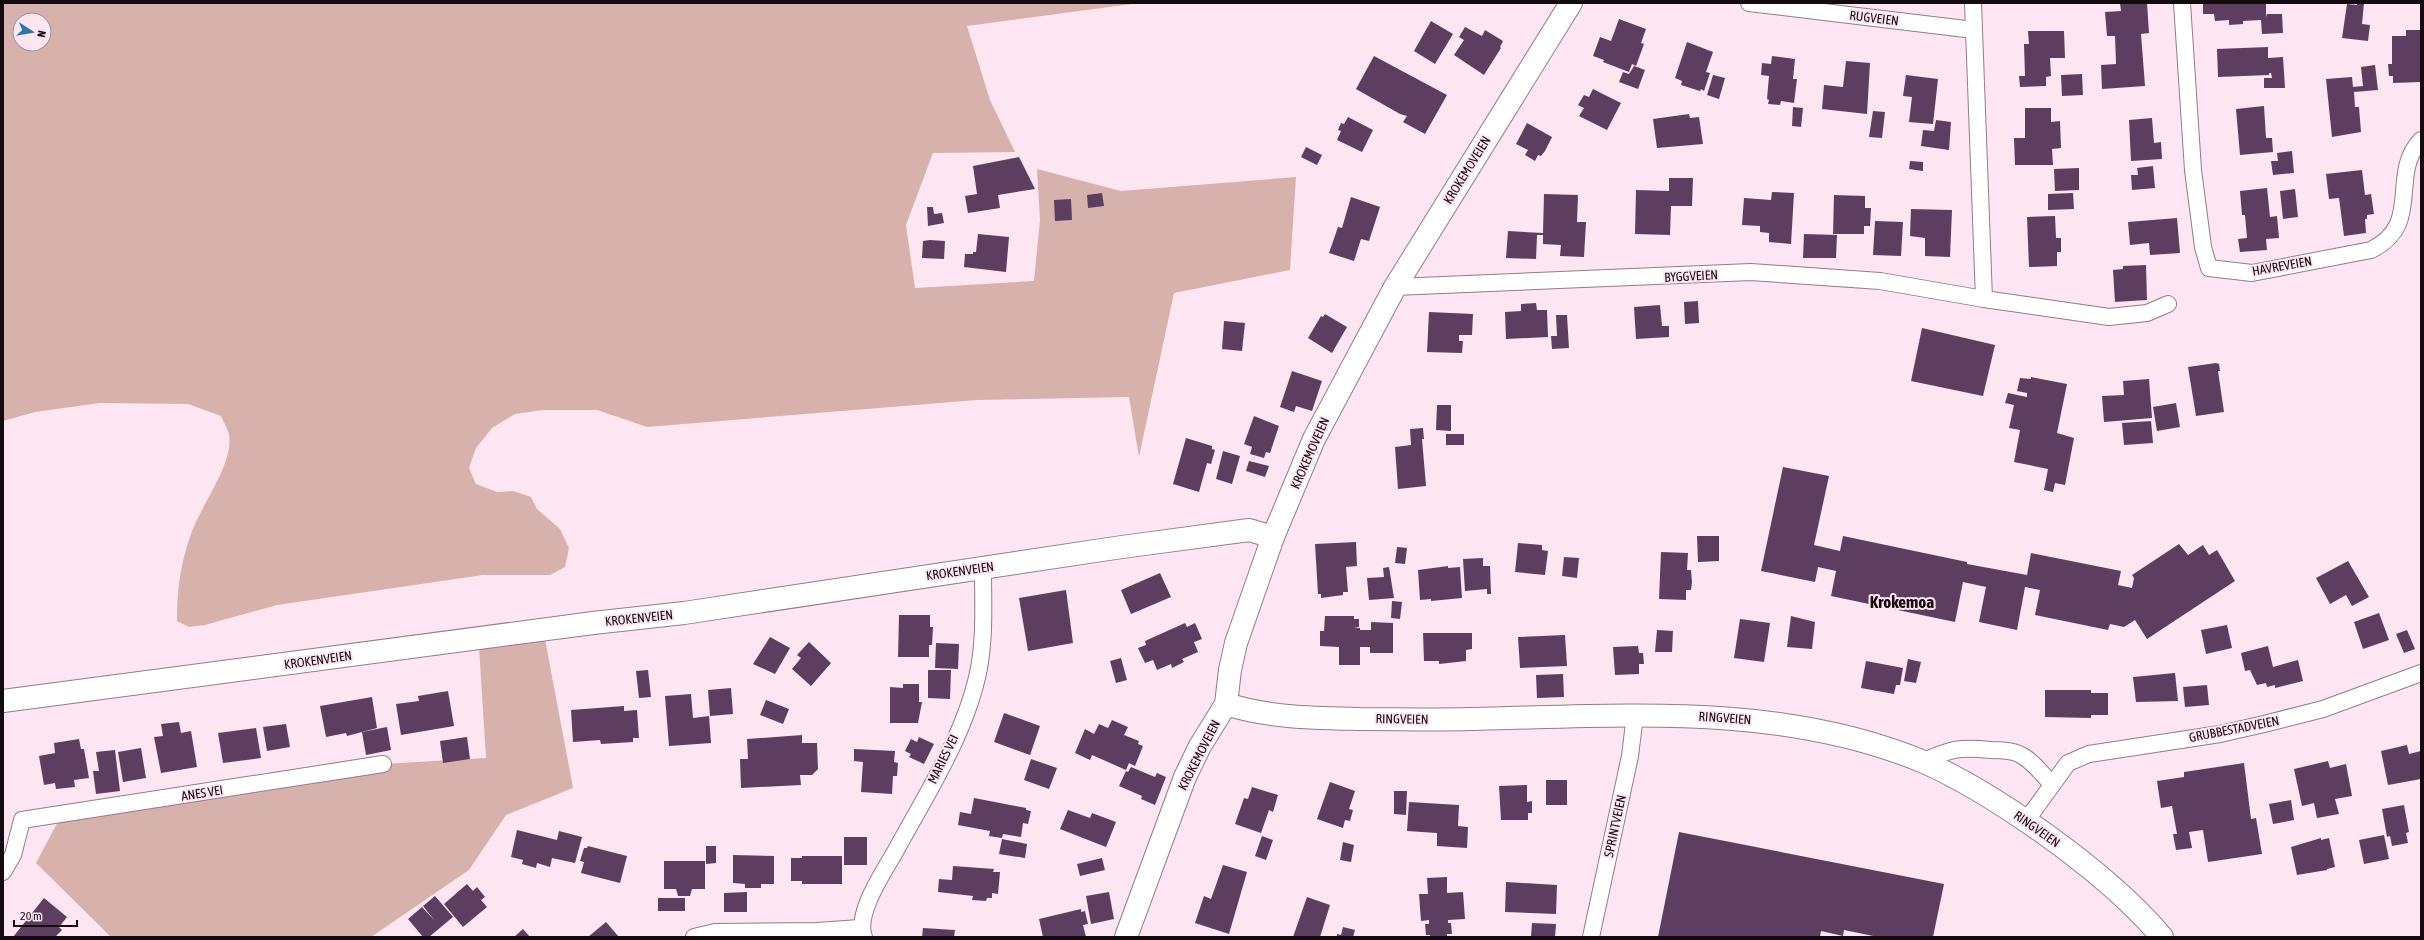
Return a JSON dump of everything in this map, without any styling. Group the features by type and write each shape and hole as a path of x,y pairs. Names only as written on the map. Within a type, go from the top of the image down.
{"main road":[{"name":"KROKEMOVEIEN","path":"1126,937 1185,777 1207,734 1226,704 1230,670 1236,643 1273,537 1314,439 1396,287 1571,3"},
{"name":"KROKENVEIEN","path":"3,701 593,623 684,614 983,568 1248,530 1273,537"},
{"name":"RINGVEIEN","path":"1226,704 1248,711 1287,716 1329,718 1439,720 1635,715 1709,716 1758,720 1863,742 1922,762 1954,777 2026,820 2071,853 2115,889 2162,937"}],"street":[{"name":"RUGVEIEN","path":"1749,3 1974,30"},
{"path":"1973,3 1984,300"},
{"name":"HAVREVEIEN","path":"2182,3 2193,170 2203,247 2209,268 2252,273 2371,250 2383,245 2400,230 2407,215 2410,156 2421,140"},
{"name":"BYGGVEIEN","path":"1396,287 1751,272 1880,281 1984,300 2109,317 2147,313 2168,304"},
{"name":"MARIES VEI","path":"862,932 869,899 952,746 970,698 978,668 982,641 983,568"},
{"name":"GRUBBESTADVEIEN","path":"2026,820 2051,783 2068,763 2089,754 2220,734 2264,724 2323,708 2421,673"},
{"name":"SPRINTVEIEN","path":"1591,937 1630,756 1635,715"},
{"path":"1922,762 1946,751 1965,747 2004,750 2018,754 2029,761 2051,783"},
{"name":"ANES VEI","path":"3,872 13,855 22,820 383,764"},
{"path":"694,937 715,932 862,932"}],"shaded area":[{"path":"3,3 1139,3 967,26 990,100 1015,152 933,153 906,225 915,288 1034,281 1040,220 1037,169 1121,191 1296,177 1290,270 1174,293 1139,457 1129,397 977,400 647,427 597,410 543,410 515,414 492,428 476,448 469,468 476,484 497,492 513,491 531,497 537,509 560,529 569,548 565,567 550,575 483,575 277,605 205,625 189,627 177,621 180,579 184,558 194,525 215,486 226,459 229,447 229,435 221,416 188,404 100,403 35,412 3,421"},
{"path":"545,639 573,788 506,815 469,870 371,937 111,937 36,863 62,814 383,764 486,758 479,647"}],"building":[{"path":"2120,3 2147,3 2149,33 2141,34 2145,86 2102,89 2101,65 2116,64 2115,36 2107,36 2105,12 2121,11"},
{"path":"2203,3 2266,3 2266,17 2267,14 2282,14 2283,33 2262,34 2261,20 2243,21 2243,24 2229,25 2229,20 2215,21 2214,14 2203,14"},
{"path":"2357,3 2364,3 2362,24 2370,25 2368,41 2342,38 2347,4 2357,5"},
{"path":"1619,19 1646,29 1641,43 1644,44 1636,66 1632,64 1629,72 1603,62 1604,60 1593,56 1600,37 1611,41"},
{"path":"1431,21 1453,34 1435,64 1414,51"},
{"path":"1465,27 1482,36 1485,30 1503,41 1500,47 1501,48 1484,75 1454,55 1464,40 1459,37"},
{"path":"2406,30 2421,30 2421,82 2393,83 2393,76 2389,76 2388,64 2392,64 2392,36 2406,36"},
{"path":"2028,31 2064,31 2065,58 2050,58 2051,76 2046,77 2046,86 2020,87 2019,76 2025,76 2024,44 2029,44"},
{"path":"1687,42 1713,52 1706,72 1710,73 1704,91 1681,85 1682,81 1675,78"},
{"path":"2268,47 2268,58 2283,57 2285,88 2264,88 2264,78 2272,78 2271,73 2269,73 2269,75 2218,77 2217,49"},
{"path":"1374,56 1447,95 1425,134 1403,122 1407,116 1400,114 1356,89"},
{"path":"1772,56 1795,59 1793,79 1797,79 1794,103 1781,101 1780,105 1768,104 1769,76 1761,75 1762,63 1771,64"},
{"path":"1846,61 1870,63 1867,114 1822,109 1824,85 1843,87"},
{"path":"2375,65 2378,90 2354,92 2355,107 2359,107 2361,132 2332,137 2326,79 2352,77 2353,87 2363,86 2361,67"},
{"path":"1634,66 1645,70 1638,89 1619,82 1623,72 1629,74"},
{"path":"2082,74 2083,95 2062,96 2061,75"},
{"path":"1713,75 1725,78 1719,99 1707,95"},
{"path":"1906,75 1938,79 1933,124 1909,122 1912,97 1903,96"},
{"path":"1593,89 1621,103 1607,130 1579,116 1584,108 1578,105 1584,95 1589,97"},
{"path":"2264,106 2266,138 2272,138 2273,152 2240,155 2236,109"},
{"path":"1793,107 1803,108 1801,127 1792,126"},
{"path":"2025,108 2051,108 2051,122 2060,121 2061,148 2052,149 2053,165 2015,165 2014,138 2025,138"},
{"path":"1873,111 1885,112 1882,138 1869,137"},
{"path":"1689,114 1690,118 1699,117 1703,144 1657,148 1653,119"},
{"path":"1348,117 1373,130 1362,152 1337,140 1341,131 1338,130 1341,123 1344,124"},
{"path":"2152,118 2154,143 2161,142 2162,159 2131,161 2129,120"},
{"path":"1936,120 1951,122 1949,150 1921,146 1923,130 1934,131"},
{"path":"1527,123 1552,137 1545,151 1541,156 1538,155 1535,161 1525,155 1528,150 1516,144"},
{"path":"1306,147 1322,155 1317,165 1301,157"},
{"path":"2292,151 2294,173 2273,175 2271,161 2278,161 2277,153"},
{"path":"1019,157 1035,189 998,195 1000,208 968,213 965,196 977,194 973,166"},
{"path":"1910,161 1923,162 1923,171 1909,169"},
{"path":"2153,166 2155,188 2132,190 2131,175 2138,175 2137,168"},
{"path":"2079,168 2079,190 2055,191 2054,169"},
{"path":"2362,170 2365,195 2371,194 2374,214 2367,215 2367,219 2365,219 2366,233 2344,236 2339,198 2329,199 2326,174"},
{"path":"1669,178 1693,178 1692,206 1671,206 1670,235 1635,234 1636,190 1669,191"},
{"path":"2267,188 2270,217 2277,216 2279,238 2266,239 2267,250 2240,252 2238,239 2247,238 2245,215 2242,215 2240,191"},
{"path":"2295,189 2298,217 2283,219 2280,191"},
{"path":"1772,192 1794,193 1791,244 1769,242 1769,233 1760,232 1760,226 1742,225 1744,198 1771,200"},
{"path":"1102,193 1104,206 1088,208 1087,195"},
{"path":"2073,193 2074,209 2048,210 2048,194"},
{"path":"1544,194 1578,195 1577,222 1586,222 1584,257 1560,256 1561,245 1543,244 1543,235 1537,235 1536,259 1506,258 1508,231 1543,233"},
{"path":"1834,195 1865,196 1865,208 1871,208 1870,226 1864,226 1864,234 1833,234"},
{"path":"1351,197 1380,207 1369,241 1361,239 1354,261 1329,253 1338,227 1342,228"},
{"path":"1071,199 1072,220 1055,221 1054,200"},
{"path":"927,207 933,207 934,214 942,213 944,223 928,226"},
{"path":"1911,209 1952,210 1950,257 1925,256 1925,238 1910,236"},
{"path":"2055,216 2056,238 2061,238 2061,252 2057,252 2057,266 2029,267 2027,217"},
{"path":"2177,218 2180,253 2150,255 2149,243 2130,245 2128,222"},
{"path":"1875,221 1903,222 1901,256 1873,255"},
{"path":"978,234 1009,237 1006,272 964,267 965,254 973,254 973,252 976,252"},
{"path":"1804,234 1837,235 1836,258 1803,258"},
{"path":"923,241 945,241 944,259 922,258"},
{"path":"2146,265 2147,300 2115,302 2113,270 2123,269 2123,266"},
{"path":"1698,301 1699,323 1685,324 1684,302"},
{"path":"1536,303 1537,310 1547,310 1548,337 1506,339 1505,312 1521,311 1521,304"},
{"path":"1660,305 1662,326 1669,326 1669,337 1636,339 1634,307"},
{"path":"1429,312 1473,314 1472,335 1459,335 1459,341 1463,341 1462,353 1427,352"},
{"path":"1325,314 1347,327 1332,353 1308,338 1321,316 1323,317"},
{"path":"1556,315 1567,315 1569,348 1552,349 1551,336 1557,336"},
{"path":"1224,321 1245,323 1242,351 1222,349"},
{"path":"1922,328 1995,345 1983,396 1911,381"},
{"path":"2216,363 2219,364 2220,371 2218,371 2224,412 2196,416 2188,367"},
{"path":"1292,371 1322,381 1312,411 1296,406 1294,412 1280,407"},
{"path":"2031,377 2067,384 2057,433 2074,438 2065,485 2055,483 2053,492 2044,490 2048,469 2014,462 2020,430 2009,428 2014,405 2005,403 2008,393 2027,397 2027,393 2017,391 2020,378 2031,379"},
{"path":"2149,379 2152,418 2104,422 2102,396 2124,395 2123,381"},
{"path":"2176,403 2180,427 2157,431 2153,407"},
{"path":"1437,405 1451,405 1451,431 1436,430"},
{"path":"1254,416 1279,426 1270,453 1266,452 1264,458 1250,454 1252,447 1244,444"},
{"path":"2151,421 2153,443 2124,445 2122,423"},
{"path":"1423,428 1424,439 1422,439 1426,486 1398,489 1395,447 1411,445 1410,429"},
{"path":"1446,434 1464,434 1464,445 1446,445"},
{"path":"1186,438 1212,446 1212,449 1215,450 1211,464 1207,463 1199,492 1173,484"},
{"path":"1223,451 1240,456 1232,484 1216,479"},
{"path":"1249,461 1269,466 1265,477 1246,471"},
{"path":"1783,467 1829,476 1814,545 1840,551 1843,536 1967,562 1967,564 2027,575 2031,553 2121,571 2118,585 2132,588 2134,578 2132,575 2179,544 2188,555 2203,545 2209,555 2217,550 2235,581 2147,639 2135,620 2124,627 2110,624 2108,630 2035,615 2040,590 2025,587 2017,630 1979,622 1986,587 1963,582 1955,622 1831,596 1836,571 1818,567 1815,582 1761,571"},
{"path":"1697,536 1719,536 1719,561 1698,562"},
{"path":"1356,542 1357,566 1346,567 1348,592 1343,592 1343,595 1321,598 1321,594 1318,594 1315,544"},
{"path":"1518,543 1542,545 1542,550 1548,551 1545,575 1515,572"},
{"path":"1397,547 1407,548 1405,564 1395,563"},
{"path":"1661,552 1688,553 1687,570 1691,570 1692,582 1691,590 1686,590 1686,600 1659,599"},
{"path":"1564,557 1579,558 1577,578 1562,576"},
{"path":"1483,558 1483,566 1490,566 1491,594 1487,594 1487,589 1465,591 1463,559"},
{"path":"2348,561 2369,597 2352,606 2346,595 2330,604 2316,578"},
{"path":"1448,566 1448,568 1460,567 1462,598 1431,601 1431,599 1420,600 1418,570"},
{"path":"1389,567 1394,598 1369,600 1367,578 1384,577 1383,568"},
{"path":"1160,573 1171,597 1131,614 1121,590"},
{"path":"1066,590 1073,643 1028,651 1019,598"},
{"path":"1392,601 1402,602 1400,619 1391,618"},
{"path":"2379,613 2389,640 2363,649 2354,622"},
{"path":"899,615 930,615 930,627 933,627 932,645 929,645 929,657 898,657"},
{"path":"1325,616 1354,616 1354,619 1359,619 1359,627 1354,628 1360,628 1360,630 1371,630 1371,622 1393,623 1393,653 1370,653 1370,647 1360,647 1360,665 1339,665 1339,647 1320,646 1320,631 1324,631"},
{"path":"1791,616 1815,622 1812,649 1787,647"},
{"path":"1740,619 1770,623 1764,662 1734,658"},
{"path":"1185,623 1187,627 1195,623 1202,639 1194,642 1198,652 1182,659 1184,662 1172,668 1171,664 1157,670 1153,660 1145,663 1138,648 1146,645 1145,641"},
{"path":"2227,625 2232,648 2206,654 2201,630"},
{"path":"1657,630 1673,631 1672,652 1655,652"},
{"path":"2407,630 2415,649 2404,653 2396,634"},
{"path":"1423,633 1472,633 1472,649 1466,650 1466,661 1439,664 1439,661 1424,661"},
{"path":"1565,635 1567,666 1520,668 1518,637"},
{"path":"770,637 790,648 775,674 753,664"},
{"path":"809,642 831,663 811,686 792,669 801,658 797,655"},
{"path":"936,643 959,644 958,669 935,668"},
{"path":"1638,646 1639,653 1643,653 1644,664 1639,664 1639,674 1615,675 1613,647"},
{"path":"2268,646 2273,667 2298,660 2303,681 2275,688 2275,685 2267,687 2266,683 2257,685 2250,670 2245,671 2241,653"},
{"path":"1121,658 1127,680 1116,683 1110,661"},
{"path":"1908,659 1921,662 1916,683 1904,681"},
{"path":"1866,661 1903,668 1900,685 1896,685 1894,694 1861,688"},
{"path":"648,670 651,697 639,698 636,671"},
{"path":"928,670 951,670 950,699 928,698"},
{"path":"2175,673 2178,701 2136,702 2133,677"},
{"path":"1563,674 1564,697 1537,698 1536,675"},
{"path":"903,684 919,684 919,702 922,702 918,723 890,723 890,687 903,688"},
{"path":"2207,685 2209,705 2185,707 2183,687"},
{"path":"731,688 733,714 710,716 708,690"},
{"path":"2045,690 2091,690 2091,693 2108,693 2108,715 2091,715 2091,718 2045,717"},
{"path":"448,691 454,726 401,735 396,704 419,701 418,696"},
{"path":"691,694 693,718 709,716 711,743 669,746 665,696"},
{"path":"372,697 377,728 347,736 346,733 326,737 320,706"},
{"path":"766,700 789,709 783,724 760,715"},
{"path":"624,706 624,711 637,710 639,738 633,738 633,742 601,744 600,740 573,742 571,710"},
{"path":"1004,713 1040,726 1030,755 994,742"},
{"path":"1112,720 1128,727 1124,735 1139,741 1138,744 1143,746 1135,766 1129,763 1126,770 1092,755 1090,760 1075,753 1085,729 1094,734 1099,724 1108,728"},
{"path":"179,722 181,733 191,731 197,767 161,773 154,737 163,736 161,724"},
{"path":"286,724 290,747 267,751 263,727"},
{"path":"387,727 391,750 366,755 362,732"},
{"path":"256,728 261,758 223,763 218,733"},
{"path":"802,735 802,743 817,743 818,769 812,775 800,775 801,785 741,788 740,759 748,759 747,739"},
{"path":"467,737 470,759 443,763 440,741"},
{"path":"919,737 934,744 924,764 909,757 911,754 905,751 911,739 917,742"},
{"path":"79,739 81,749 84,749 89,778 74,780 75,787 56,789 55,783 44,785 39,756 55,753 54,743"},
{"path":"2407,745 2409,754 2421,751 2421,779 2388,785 2381,751"},
{"path":"141,748 146,778 123,782 118,752"},
{"path":"854,749 895,751 894,762 898,763 897,776 893,776 892,794 861,792 863,762 854,761"},
{"path":"115,750 120,791 96,794 93,771 99,771 96,752"},
{"path":"1031,759 1057,768 1049,789 1024,780"},
{"path":"2328,761 2330,768 2346,764 2352,796 2335,799 2339,814 2317,818 2314,803 2302,806 2294,769"},
{"path":"2244,763 2251,819 2256,818 2262,854 2208,862 2203,830 2189,832 2192,848 2176,850 2173,834 2177,834 2172,806 2161,808 2157,781 2184,777 2184,772"},
{"path":"1131,767 1155,777 1157,773 1166,777 1155,805 1141,799 1142,796 1119,786 1126,771 1128,772"},
{"path":"1546,780 1567,780 1567,805 1546,805"},
{"path":"1330,782 1355,791 1349,809 1353,810 1350,821 1345,820 1343,828 1317,819"},
{"path":"1527,785 1527,802 1532,801 1532,813 1528,813 1528,820 1501,820 1499,786"},
{"path":"1252,787 1278,795 1273,812 1269,810 1261,833 1235,824 1244,798 1248,799"},
{"path":"1394,791 1407,791 1406,815 1394,814"},
{"path":"974,798 1026,808 1026,810 1031,811 1028,824 1023,823 1021,837 1003,834 1002,838 989,836 990,831 958,825 960,812 971,814"},
{"path":"2291,800 2294,820 2273,824 2269,804"},
{"path":"1409,802 1459,805 1458,826 1468,827 1467,848 1437,846 1437,833 1407,831"},
{"path":"2404,805 2409,832 2406,833 2408,843 2392,846 2390,836 2387,837 2382,809"},
{"path":"1068,810 1090,818 1092,813 1116,822 1106,847 1060,829"},
{"path":"517,830 557,840 559,831 582,837 575,863 552,858 550,867 537,863 536,868 522,864 523,860 511,857"},
{"path":"1679,832 1944,884 1933,937 1878,937 1844,930 1843,936 1821,931 1820,937 1658,937"},
{"path":"2384,835 2389,859 2364,864 2359,840"},
{"path":"1262,836 1273,840 1266,860 1255,856"},
{"path":"844,837 867,837 867,865 844,865"},
{"path":"2321,838 2321,840 2329,838 2335,867 2327,870 2297,875 2291,847"},
{"path":"1002,839 1027,844 1025,858 999,854"},
{"path":"1343,842 1354,845 1351,862 1340,860"},
{"path":"588,846 627,856 620,883 581,873 584,862 580,861 584,848 587,848"},
{"path":"706,846 716,846 716,863 706,864"},
{"path":"733,855 774,856 774,884 761,884 761,888 745,888 745,884 733,883"},
{"path":"802,856 842,856 842,884 802,884 802,881 791,881 791,858 802,858"},
{"path":"1102,858 1105,870 1080,876 1077,864"},
{"path":"664,861 705,861 705,889 692,889 690,896 678,896 676,889 664,889"},
{"path":"1223,865 1247,872 1229,934 1195,923 1204,896 1211,899"},
{"path":"953,866 994,869 993,872 1000,872 998,894 992,893 992,898 987,898 986,901 972,900 973,896 938,892 939,879 952,880"},
{"path":"1447,877 1447,893 1463,892 1465,919 1448,920 1448,923 1451,923 1452,934 1447,934 1447,937 1430,937 1430,935 1426,935 1425,924 1429,924 1429,920 1421,921 1419,894 1428,894 1427,878"},
{"path":"1506,882 1557,885 1556,914 1505,912"},
{"path":"467,884 473,891 477,887 485,897 481,900 487,907 463,927 444,904"},
{"path":"747,892 747,912 724,912 724,893"},
{"path":"1109,892 1114,919 1091,924 1086,896"},
{"path":"435,896 453,917 429,937 423,937 408,919 422,907 435,921 423,906"},
{"path":"1307,897 1330,905 1320,937 1293,937"},
{"path":"44,898 67,917 59,927 62,930 55,937 13,937"},
{"path":"658,898 685,898 685,911 658,911"},
{"path":"1081,909 1081,912 1085,911 1088,924 1083,925 1086,937 1043,937 1039,919"},
{"path":"606,922 619,937 588,937"},
{"path":"1532,923 1556,924 1555,937 1531,937"},
{"path":"1343,927 1355,930 1353,937 1337,937 1337,934 1341,935"},
{"path":"923,928 955,930 954,937 922,937"},
{"path":"523,929 530,937 514,937"}],"district":[{"name":"Krokemoa","path":"1902,602"}]}
